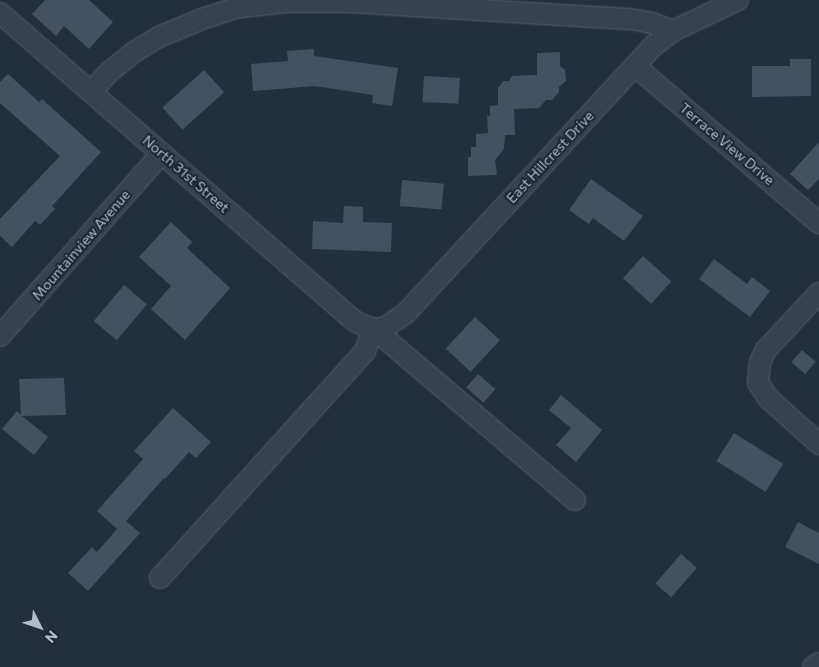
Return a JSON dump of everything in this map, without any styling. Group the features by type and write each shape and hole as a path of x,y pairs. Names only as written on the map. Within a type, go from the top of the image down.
{"street":[{"name":"East Hillcrest Drive","path":"374,329 384,328 405,314 652,48 672,31 738,0"},
{"path":"92,91 108,73 134,52 161,36 202,19 240,7 288,2 350,2 630,19 652,23 672,31"},
{"name":"North 31st Street","path":"0,13 347,314 358,323 374,329 575,500"},
{"name":"Terrace View Drive","path":"635,66 819,223"},
{"name":"Mountainview Avenue","path":"0,336 162,153"},
{"path":"819,293 765,352 760,362 758,383 768,398 819,444"},
{"path":"160,578 364,351 374,329"},
{"path":"813,667 819,663"}],"building":[{"path":"45,0 89,0 113,22 89,49 64,26 56,36 32,14"},
{"path":"314,49 314,56 398,68 392,106 372,103 373,95 315,86 253,91 251,64 288,61 287,51"},
{"path":"560,52 560,66 565,70 566,81 559,87 559,92 552,100 546,100 539,108 514,109 515,135 505,135 504,149 495,160 497,175 468,176 468,157 471,157 471,147 476,147 476,134 488,133 487,115 490,116 490,106 498,105 498,88 503,81 509,81 512,76 537,75 537,53"},
{"path":"790,59 811,59 811,96 752,97 752,66 790,66"},
{"path":"204,70 224,92 182,130 162,107"},
{"path":"8,74 39,102 42,99 101,152 52,206 55,209 40,225 35,221 12,247 0,236 0,219 60,156 0,103 0,82"},
{"path":"424,76 460,78 459,104 423,102"},
{"path":"819,142 819,179 808,190 790,174"},
{"path":"591,179 643,216 624,241 593,218 589,224 569,210"},
{"path":"402,180 444,184 442,210 400,206"},
{"path":"344,206 363,207 363,222 392,223 391,252 312,249 313,221 343,223"},
{"path":"171,222 192,242 187,248 230,288 185,340 151,309 171,286 139,257"},
{"path":"643,256 671,281 651,304 623,278"},
{"path":"714,259 747,284 752,277 770,291 750,317 699,279"},
{"path":"124,285 147,304 117,340 94,321"},
{"path":"475,317 500,340 471,372 446,348"},
{"path":"802,350 816,362 805,374 792,362"},
{"path":"478,374 495,389 484,403 466,388"},
{"path":"64,378 66,415 22,416 48,437 34,455 2,429 17,411 21,415 19,379"},
{"path":"561,395 602,430 576,462 556,445 571,428 549,410"},
{"path":"173,408 211,442 196,458 189,452 126,521 140,533 88,591 68,573 92,547 97,552 117,529 97,511 143,459 134,451"},
{"path":"734,433 783,464 766,492 717,461"},
{"path":"798,522 819,533 819,564 785,547"},
{"path":"681,554 697,568 671,597 655,583"}]}
